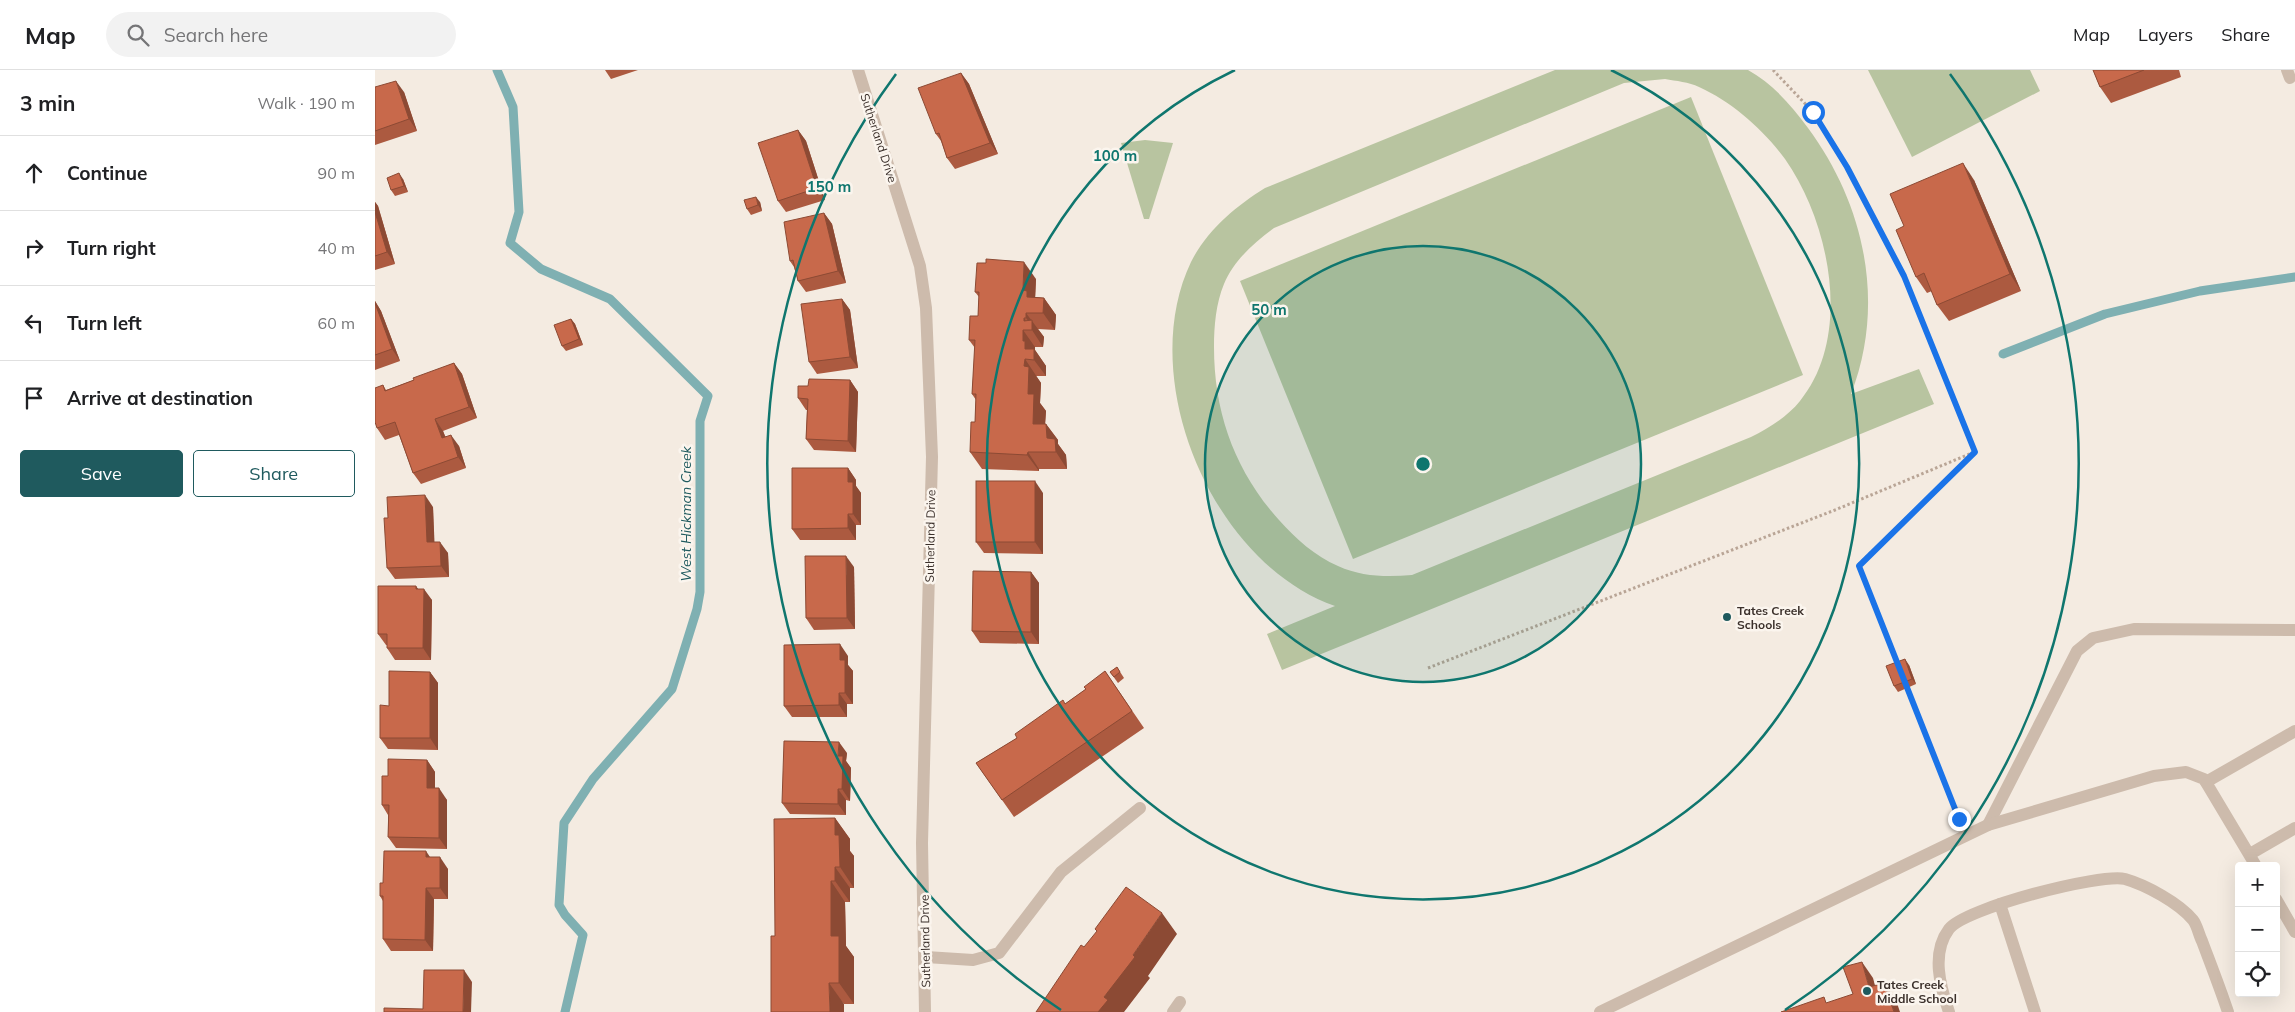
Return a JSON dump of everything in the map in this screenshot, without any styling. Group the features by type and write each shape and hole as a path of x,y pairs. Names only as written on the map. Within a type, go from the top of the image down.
{"street":[{"name":"Sutherland Drive","path":"858,70 920,266 926,308 932,457 922,844 926,958 925,1012"},
{"path":"1988,824 2077,651 2093,638 2133,629 2295,630"},
{"path":"2206,782 2295,732"},
{"path":"1600,1012 1988,824 2154,776 2186,772 2204,779 2253,860 2295,828"},
{"path":"926,958 973,960 999,953 1061,872 1140,808"},
{"path":"1949,1012 1941,989 1938,952 1950,928 1966,917 2000,904 2083,883 2124,879 2167,898 2193,921 2228,1012"},
{"path":"2000,904 2035,1012"},
{"path":"2280,906 2295,932"}],"path":[{"path":"1773,70 1813,112 1847,167 1904,276 1975,452"},
{"path":"1428,668 1835,510 1975,452"},
{"path":"1902,674 1859,566 1975,452"},
{"path":"1905,683 1959,819 1988,824"}],"green space":[{"path":"1555,70 1748,70 1765,81 1781,96 1808,128 1828,158 1844,189 1856,222 1864,256 1868,291 1867,325 1862,360 1851,394 1919,369 1934,404 1282,670 1267,634 1335,606 1291,584 1253,551 1221,509 1196,462 1180,411 1173,359 1176,309 1191,262 1205,239 1223,220 1265,188","holes":["1665,79 1691,84 1711,93 1735,108 1757,127 1785,159 1801,185 1814,215 1823,247 1829,280 1830,313 1826,345 1816,375 1800,401 1777,422 1751,437 1412,575 1384,576 1347,570 1321,557 1306,546 1279,520 1250,482 1230,440 1223,418 1215,371 1215,323 1219,299 1233,267 1252,246 1274,228 1624,83"]},
{"path":"1868,70 2030,70 2040,91 1912,157"},
{"path":"1691,97 1803,375 1353,559 1240,281"},
{"path":"1145,140 1173,143 1149,219 1144,219 1121,143"}],"building":[{"path":"2093,70 2144,70 2100,87"},
{"path":"961,73 990,143 947,158 939,133 936,134 918,88"},
{"path":"396,81 409,119 375,131 375,87"},
{"path":"798,130 817,188 778,201 758,143"},
{"path":"1963,163 2010,274 1937,305 1924,273 1916,277 1896,230 1904,226 1890,194"},
{"path":"399,173 404,186 391,190 387,178"},
{"path":"756,197 758,205 747,209 744,200"},
{"path":"375,212 387,252 375,256"},
{"path":"824,213 838,271 798,281 793,260 790,261 784,222"},
{"path":"986,259 1024,262 1023,290 1027,291 1027,297 1044,298 1043,313 1026,313 1026,318 1024,318 1024,321 1032,320 1032,330 1023,330 1023,341 1025,341 1025,349 1034,349 1034,360 1025,359 1024,366 1029,367 1028,394 1034,394 1033,424 1046,424 1047,438 1055,439 1056,452 1028,452 1027,455 970,452 971,422 975,422 976,394 972,394 975,340 969,340 970,316 978,316 979,292 975,292 977,263 986,263"},
{"path":"842,299 850,357 809,362 801,304"},
{"path":"375,303 392,349 375,355"},
{"path":"571,319 579,339 562,346 554,325"},
{"path":"454,363 469,407 435,419 442,438 451,435 458,457 413,473 395,422 377,428 375,422 375,388 383,385 385,391 414,380 413,378"},
{"path":"809,379 850,380 848,441 806,439 808,399 798,398 798,386 808,386"},
{"path":"792,468 848,468 848,482 853,482 853,514 848,514 848,528 792,529"},
{"path":"976,481 1035,481 1035,542 976,542"},
{"path":"425,495 427,542 440,542 441,566 387,568 384,518 388,518 387,497"},
{"path":"805,556 846,556 847,618 806,618"},
{"path":"973,571 1031,572 1031,632 972,631"},
{"path":"378,586 416,586 416,589 424,589 423,648 387,648 387,634 378,634"},
{"path":"840,644 840,660 845,660 845,693 839,693 839,705 784,706 784,645"},
{"path":"1905,659 1912,679 1894,686 1886,666"},
{"path":"1117,667 1120,672 1114,677 1110,672"},
{"path":"389,671 430,672 430,738 380,738 380,705 389,706"},
{"path":"1105,671 1132,711 1002,800 976,763 1017,738 1015,734 1063,700 1065,704 1086,689 1084,687"},
{"path":"784,741 839,742 838,756 843,756 842,789 838,789 838,804 782,803"},
{"path":"388,759 427,760 427,788 439,788 439,838 388,837 389,805 382,805 382,776 388,776"},
{"path":"835,818 835,835 839,835 840,867 835,867 835,881 831,881 831,936 839,936 839,983 829,983 830,1012 771,1012 771,936 775,936 774,819"},
{"path":"384,851 426,851 426,857 440,857 440,888 426,888 425,940 383,939 383,896 380,896 380,883 383,883"},
{"path":"1126,887 1162,913 1133,955 1135,957 1104,997 1108,1000 1098,1012 1036,1012 1081,945 1084,947 1097,931 1095,929"},
{"path":"1862,962 1869,987 1884,983 1894,1012 1781,1012 1824,997 1826,1003 1853,994 1843,967"},
{"path":"424,970 464,970 463,1012 384,1012 384,1008 423,1009"}],"waterway":[{"name":"West Hickman Creek","path":"497,70 513,107 519,212 510,243 541,269 610,299 708,396 700,421 700,592 697,609 672,689 593,779 564,823 559,905 565,915 583,935 565,1012"},
{"path":"2003,354 2105,314 2200,291 2295,277"}],"place":[{"name":"Tates Creek Schools","path":"1727,617"},
{"name":"Tates Creek Middle School","path":"1867,991"}],"route":[{"path":"1813,112 1847,167 1904,276 1975,452 1859,566 1959,819"}]}
